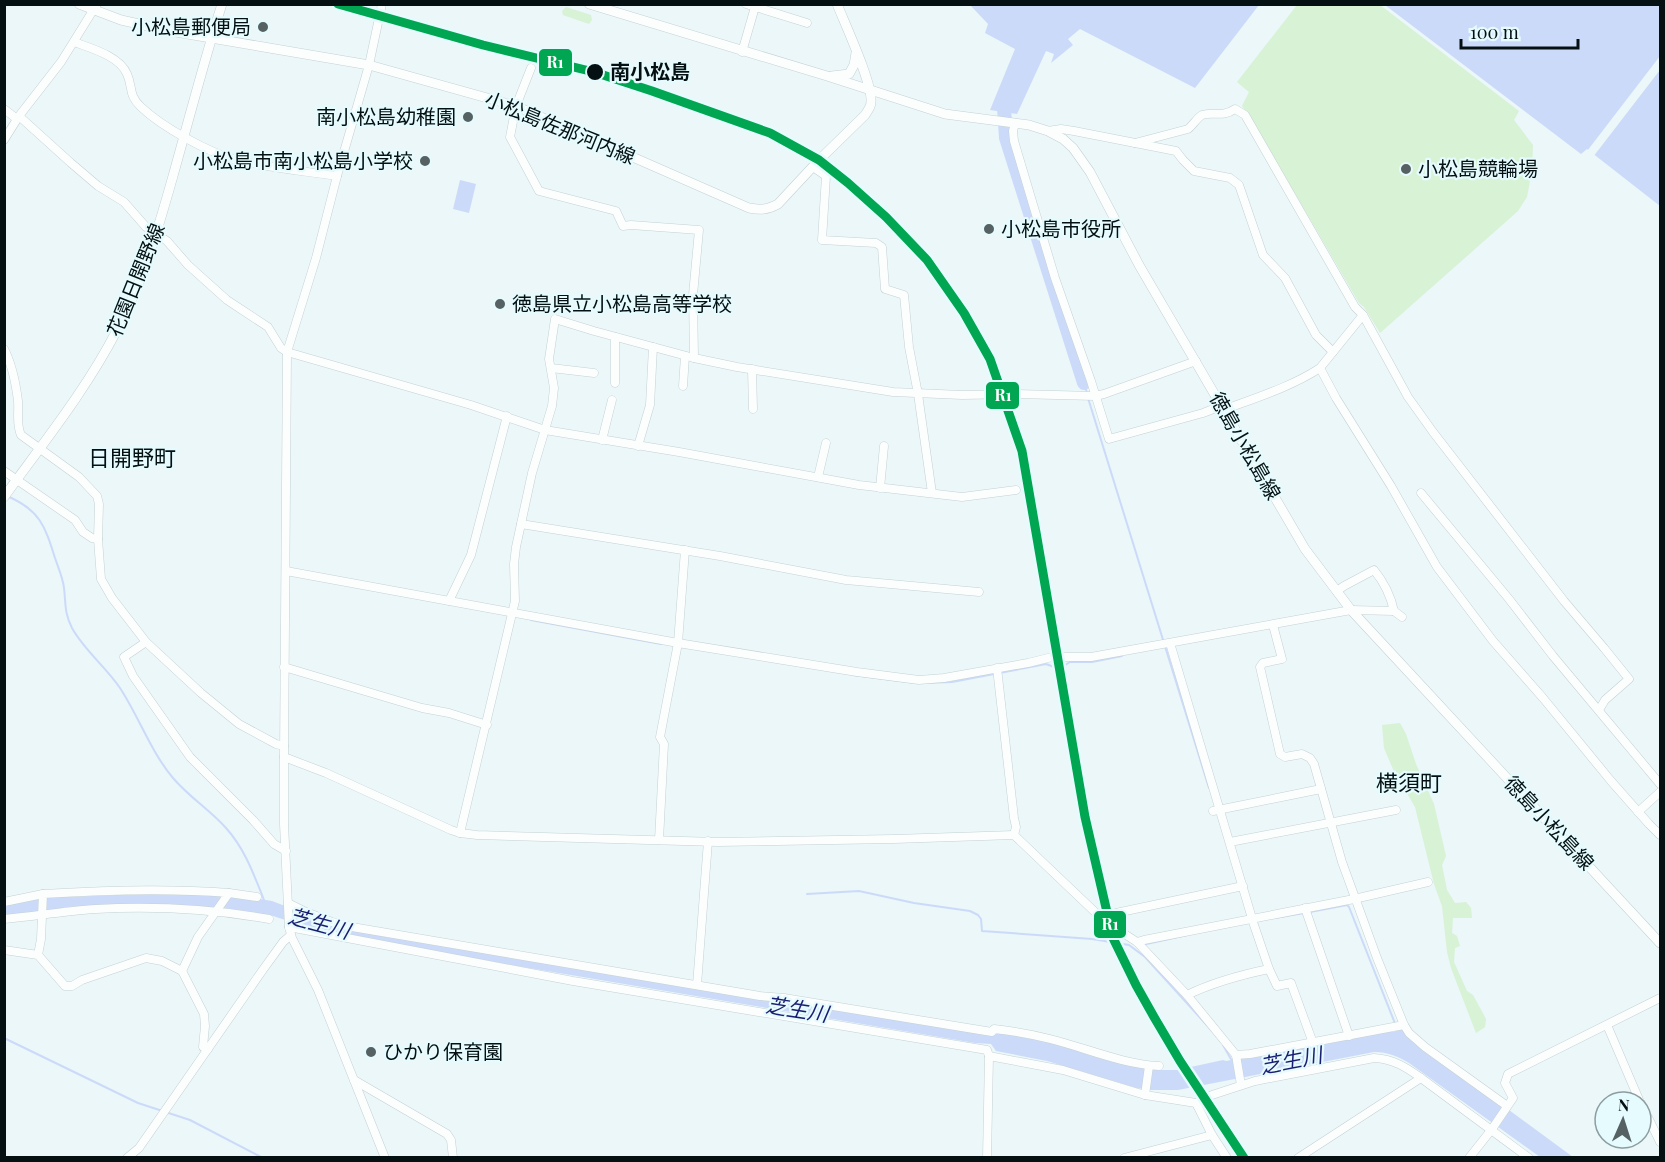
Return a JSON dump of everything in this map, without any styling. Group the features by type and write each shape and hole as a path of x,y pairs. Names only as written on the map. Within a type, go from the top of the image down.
{"main road":[{"name":"小松島佐那河内線","path":"79,4 96,7 121,20 369,65 516,106 749,208 759,210 769,209 778,204 813,166 878,104 896,99"},
{"path":"212,38 222,4"},
{"name":"徳島小松島線","path":"589,4 608,7 742,52 827,76 945,114 1014,123 1048,131 1063,139 1073,148 1090,172 1139,265 1305,549 1351,610 1660,943"},
{"path":"837,4 872,100 865,115"},
{"name":"花園日開野線","path":"4,496 91,377 118,329 141,278 157,233 212,38"},
{"path":"827,76 849,74 854,65 856,53"}],"street":[{"path":"382,4 369,65 287,352 284,824 288,933 318,990 385,1158"},
{"path":"746,4 807,23"},
{"path":"742,52 754,6"},
{"path":"4,140 18,117 61,62 96,7"},
{"path":"74,42 102,52 117,62 127,73 131,92 140,106 159,121 194,142 236,160 337,176"},
{"path":"531,68 516,106 510,137 539,191 616,211 623,226 699,230 690,357 683,386"},
{"path":"4,109 18,117 98,186 124,202 146,226 167,241 188,265 227,300 268,327 281,348 287,352 507,416 545,430 679,452 859,486 962,497 1016,490"},
{"path":"1135,142 1188,129 1204,114 1222,115 1236,110 1245,115 1355,307 1363,315 1408,397 1564,601 1629,679 1605,700 1599,710"},
{"path":"1014,123 1014,141 1055,278 1109,439 1222,408 1285,386 1311,374 1320,368 1363,315"},
{"path":"1048,131 1074,130 1176,152 1194,171 1230,178 1239,185 1263,255 1285,278 1316,335 1333,352"},
{"path":"813,166 826,176 822,240 876,243 882,247 885,290 903,295 932,493"},
{"path":"460,833 513,614 514,564 521,524 532,473 552,406 554,388 549,359 555,319 690,357 893,392 918,394 1093,396 1196,361"},
{"path":"615,337 615,383"},
{"path":"638,446 650,405 653,347"},
{"path":"4,349 18,401 21,435 79,477 97,496 101,579 111,598 146,642 201,693 239,724 284,746"},
{"path":"551,368 594,373"},
{"path":"1320,368 1336,399 1392,486 1437,567 1493,641 1660,835"},
{"path":"752,369 753,409"},
{"path":"602,440 612,400"},
{"path":"449,601 471,555 507,416"},
{"path":"818,477 826,443"},
{"path":"880,488 885,446"},
{"path":"4,471 75,519 83,532 98,540"},
{"path":"1421,493 1660,784"},
{"path":"521,524 685,550 846,580 979,592"},
{"path":"659,840 664,744 660,737 678,645 685,550"},
{"path":"1337,591 1374,570 1384,586 1394,611"},
{"path":"286,571 678,645 919,680 997,671 1052,657 1091,657 1351,610 1394,611 1402,617"},
{"path":"1272,625 1282,659 1263,663 1260,667 1280,754 1285,758 1302,754 1310,758 1314,764 1354,899 1399,1026 1506,1108"},
{"path":"146,642 124,657 133,676 190,757 274,844 286,851"},
{"path":"1167,644 1240,886 1269,969 1277,986 1291,983 1312,1043"},
{"path":"284,667 422,708 487,724"},
{"path":"997,671 1016,827 1014,836"},
{"path":"284,757 326,773 460,833 708,842 1014,836 1096,913"},
{"path":"1217,810 1321,789"},
{"path":"1638,812 1660,792"},
{"path":"1228,845 1396,810"},
{"path":"697,985 708,842"},
{"path":"1137,942 1306,912 1428,882"},
{"path":"1240,886 1116,913 1123,933 1137,942 1187,995 1236,1056 1241,1084"},
{"path":"4,902 43,895 111,889 202,891 257,897"},
{"path":"182,971 198,937 229,894"},
{"path":"38,955 43,895"},
{"path":"288,904 332,922 352,927 992,1032 994,1029 1007,1031 1049,1039 1149,1067 1159,1066"},
{"path":"4,920 94,909 157,908 217,911 269,919"},
{"path":"1306,912 1349,1036"},
{"path":"128,1158 139,1148 288,933"},
{"path":"288,933 987,1050 990,1056 987,1158"},
{"path":"4,950 38,955 65,986 72,986 82,980 146,958 162,961 182,971 204,1014 203,1047 208,1049"},
{"path":"1187,995 1205,986 1239,975 1269,969"},
{"path":"1469,1158 1513,1098 1505,1083 1508,1074 1660,998"},
{"path":"1607,1025 1635,1090"},
{"path":"1236,1056 1399,1026"},
{"path":"990,1056 1063,1070 1145,1093 1196,1103 1241,1084 1374,1058 1388,1059 1403,1065 1492,1128 1529,1158"},
{"path":"1145,1093 1149,1067"},
{"path":"1298,1158 1421,1078"},
{"path":"354,1080 447,1134 451,1140 453,1158"},
{"path":"1196,1103 1227,1158"},
{"path":"1653,1128 1660,1142"},
{"path":"1124,1158 1212,1135"}],"green space":[{"name":"小松島競輪場","path":"1297,5 1380,5 1519,111 1514,120 1533,145 1532,170 1527,197 1518,211 1380,333 1364,307 1359,303 1242,106 1249,92 1237,82"},
{"path":"566,7 591,15 592,20 589,24 563,15 562,11"},
{"path":"1400,723 1434,804 1446,856 1442,865 1447,890 1455,903 1466,902 1471,908 1472,918 1453,918 1452,933 1457,936 1460,946 1455,948 1454,962 1467,991 1473,995 1486,1019 1485,1027 1476,1033 1451,968 1442,906 1434,884 1415,807 1393,769 1384,748 1382,725"}],"water":[{"path":"972,4 1259,5 1195,88 1080,29 1068,39 1073,45 1051,63 1054,54 1046,51 1017,114 990,110 1015,49 985,33 988,24 971,6"},
{"path":"1385,5 1660,5 1660,206 1587,149 1581,154"},
{"path":"460,180 476,184 469,213 453,209"},
{"name":"芝生川","path":"191,892 235,895 272,901 335,925 995,1031 1051,1042 1154,1070 1177,1070 1403,1029 1418,1043 1573,1157 1540,1157 1409,1063 1384,1053 1374,1052 1178,1090 1151,1090 1137,1088 1047,1061 996,1051 991,1044 517,966 313,929 270,915 157,904 65,907 5,915 5,904 58,894 69,897"}],"pier":[{"path":"1660,56 1660,70 1593,157 1587,153 1584,155"}],"waterway":[{"path":"1004,108 1006,138 1084,383"},
{"path":"1084,383 1087,393"},
{"path":"1088,398 1209,788"},
{"path":"7,496 27,507 40,520 63,580 68,617 77,636 120,688 165,768 233,836 248,862 264,900"},
{"path":"531,620 661,644"},
{"path":"1062,667 1070,662 1092,662 1122,656"},
{"path":"922,683 952,682 1046,664 1054,667"},
{"path":"853,675 916,683"},
{"path":"807,894 859,891 914,903 970,911 981,919 982,931 1092,939 1129,945 1145,957 1214,1033"},
{"path":"1310,912 1347,905 1349,907 1396,1026"},
{"path":"1275,918 1304,913"},
{"path":"1142,945 1187,935"},
{"path":"4,1038 138,1103 190,1120 263,1158"},
{"path":"1223,1045 1232,1061"}],"transit line":[{"name":"R1","path":"338,4 483,45 594,72 770,133 819,160 848,183 886,217 927,260 964,313 990,359 1022,451 1085,817 1113,938 1136,985 1180,1061 1244,1158"}],"place":[{"name":"小松島郵便局","path":"263,27"},
{"name":"南小松島","path":"595,72"},
{"name":"南小松島幼稚園","path":"468,117"},
{"name":"小松島市南小松島小学校","path":"425,161"},
{"name":"小松島競輪場","path":"1406,169"},
{"name":"小松島市役所","path":"989,229"},
{"name":"徳島県立小松島高等学校","path":"500,304"},
{"name":"ひかり保育園","path":"371,1052"}],"district":[{"name":"日開野町","path":"132,458"},
{"name":"横須町","path":"1409,783"}]}
